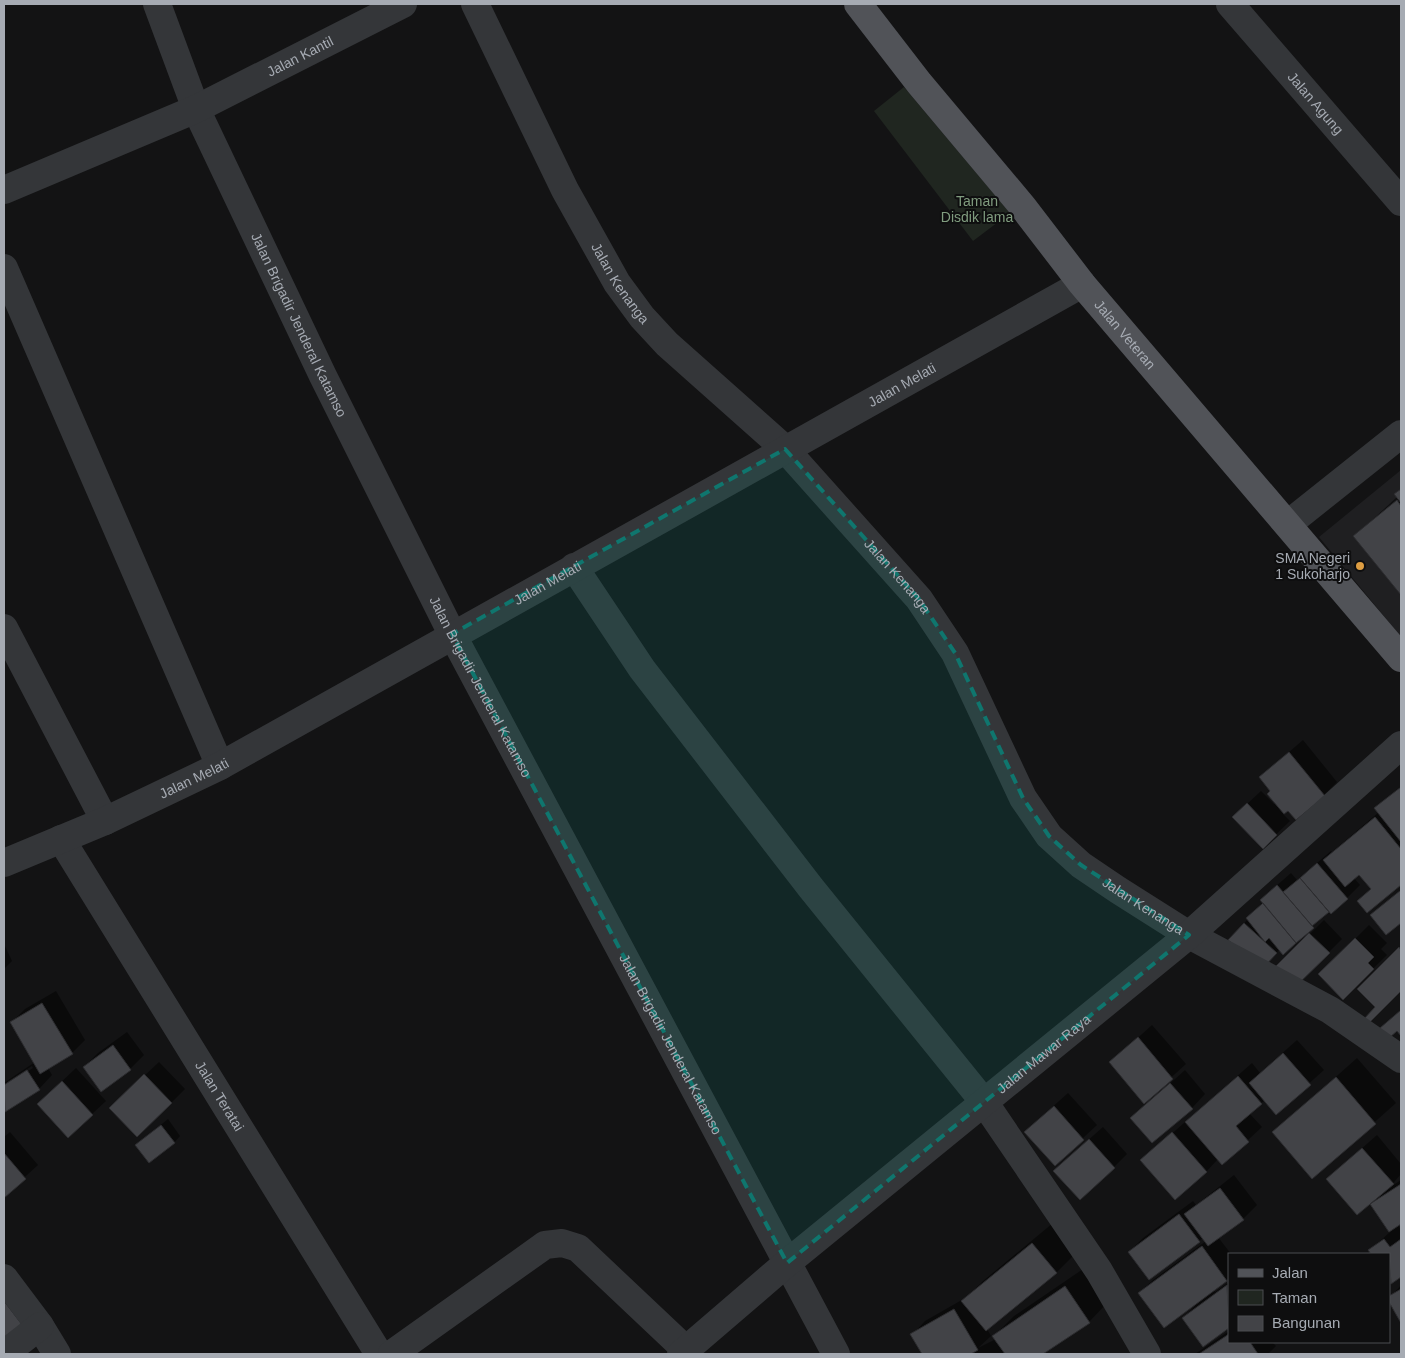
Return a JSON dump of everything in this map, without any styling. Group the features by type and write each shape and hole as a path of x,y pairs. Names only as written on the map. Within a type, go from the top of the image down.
{"main road":[{"name":"Jalan Veteran","path":"863,5 919,83 1023,207 1082,284 1401,658"}],"street":[{"name":"Jalan Brigadir Jenderal Katamso","path":"157,4 196,109 324,376 452,634 836,1354"},
{"name":"Jalan Kantil","path":"4,190 196,109 403,4"},
{"name":"Jalan Kenanga","path":"475,4 565,190 617,282 642,317 668,344 785,449 919,599 955,653 1023,798 1049,836 1081,865 1189,934 1330,1010 1401,1059"},
{"name":"Jalan Agung","path":"1230,4 1401,202"},
{"path":"4,268 220,766"},
{"name":"Jalan Melati","path":"4,863 105,821 220,766 452,634 1082,284"},
{"path":"1288,524 1401,434"},
{"path":"574,567 642,669 666,701 811,888 984,1102 1099,1271 1147,1354"},
{"path":"4,628 105,821"},
{"name":"Jalan Mawar Raya","path":"683,1352 787,1263 1189,934 1401,746"},
{"name":"Jalan Teratai","path":"61,838 379,1354"},
{"path":"392,1354 545,1245 562,1243 578,1248 683,1352"},
{"path":"4,1278 40,1326 57,1354"},
{"path":"4,1354 40,1326"}],"highlighted area":[{"path":"785,449 919,599 955,653 1023,798 1049,836 1081,865 1189,935 787,1263 452,634"}],"shaded area":[{"name":"SMA Negeri 1 Sukoharjo","path":"1401,470 1401,489 1395,494 1401,506 1397,501 1353,536 1401,595 1401,637 1319,537"}],"green space":[{"name":"Taman Disdik lama","path":"904,87 1010,213 973,241 874,111"}],"building":[{"path":"1401,489 1401,503 1394,494"},
{"path":"1397,500 1401,506 1401,595 1353,536"},
{"path":"1289,752 1325,796 1296,820 1288,811 1284,814 1267,794 1270,791 1259,777"},
{"path":"1401,787 1401,842 1374,808"},
{"path":"1247,803 1277,835 1263,849 1232,817"},
{"path":"1375,817 1401,849 1401,885 1367,913 1357,901 1371,889 1359,875 1345,887 1323,860"},
{"path":"1317,863 1348,899 1331,914 1300,878"},
{"path":"1300,878 1329,912 1312,926 1283,892"},
{"path":"1277,885 1314,928 1296,943 1260,900"},
{"path":"1401,890 1401,923 1386,935 1370,915"},
{"path":"1263,903 1296,943 1283,955 1269,938 1265,942 1246,918"},
{"path":"1244,923 1277,953 1263,968 1228,940"},
{"path":"1309,933 1330,953 1293,989 1273,969"},
{"path":"1355,938 1374,957 1368,963 1374,969 1343,1000 1318,974"},
{"path":"1399,947 1401,950 1401,991 1367,1025 1363,1020 1375,1007 1357,989"},
{"path":"42,1003 73,1054 40,1074 10,1022"},
{"path":"1401,1010 1401,1036 1397,1031 1389,1038 1380,1028"},
{"path":"1138,1037 1173,1079 1144,1104 1109,1062"},
{"path":"113,1045 131,1070 101,1092 83,1067"},
{"path":"1283,1053 1311,1085 1276,1115 1249,1083"},
{"path":"27,1070 40,1090 5,1112 4,1085"},
{"path":"144,1074 172,1103 137,1137 109,1108"},
{"path":"1238,1076 1262,1104 1236,1126 1249,1142 1222,1165 1185,1122"},
{"path":"1336,1077 1376,1124 1312,1179 1272,1132"},
{"path":"62,1081 93,1115 68,1138 37,1104"},
{"path":"1170,1083 1193,1109 1152,1143 1130,1118"},
{"path":"1054,1106 1084,1140 1055,1166 1024,1132"},
{"path":"161,1125 175,1143 149,1163 135,1145"},
{"path":"1172,1132 1207,1172 1175,1200 1140,1160"},
{"path":"1089,1139 1115,1168 1080,1200 1053,1171"},
{"path":"1362,1148 1394,1184 1357,1215 1326,1179"},
{"path":"4,1153 26,1179 4,1198"},
{"path":"1401,1184 1401,1224 1389,1232 1370,1204"},
{"path":"1220,1188 1244,1220 1208,1246 1184,1214"},
{"path":"1179,1214 1200,1242 1149,1280 1128,1252"},
{"path":"1384,1239 1390,1247 1401,1239 1401,1277 1391,1284 1390,1253 1370,1253 1368,1250"},
{"path":"1032,1243 1057,1273 986,1331 961,1301"},
{"path":"1202,1246 1227,1281 1164,1328 1138,1293"},
{"path":"1227,1285 1228,1329 1203,1347 1182,1318"},
{"path":"1065,1286 1090,1323 1043,1354 1005,1354 992,1336"},
{"path":"1401,1289 1401,1323 1390,1304 1390,1295"},
{"path":"4,1301 23,1326 4,1340"},
{"path":"954,1309 978,1350 971,1354 922,1354 910,1334"},
{"path":"1228,1335 1228,1343 1251,1343 1258,1354 1199,1354"}],"place":[{"name":"SMA Negeri 1 Sukoharjo","path":"1360,566"}]}
